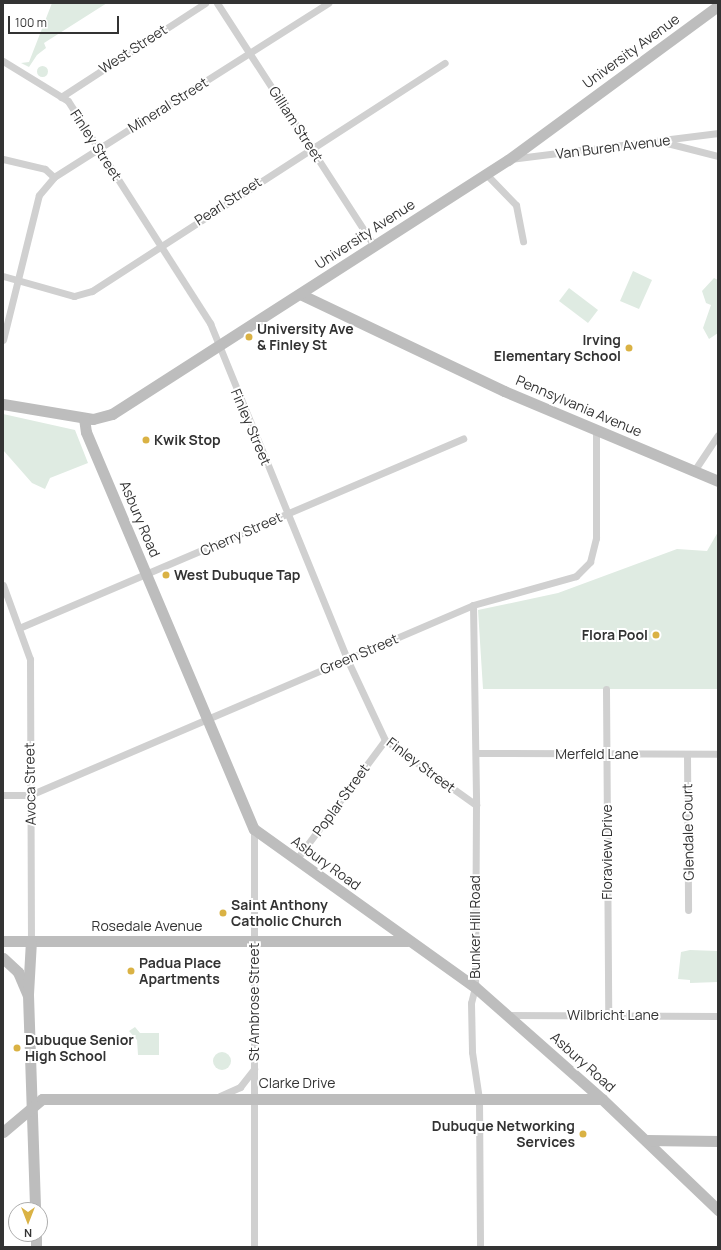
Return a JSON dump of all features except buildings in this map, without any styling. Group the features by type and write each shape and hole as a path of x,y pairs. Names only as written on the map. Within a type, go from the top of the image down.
{"main road":[{"name":"University Avenue","path":"3,404 84,418 112,414 508,160 718,6"},
{"name":"Pennsylvania Avenue","path":"300,294 504,391 718,481"},
{"name":"Asbury Road","path":"84,418 86,432 147,573 207,720 254,829 408,941 475,987 647,1140 718,1210"},
{"name":"Rosedale Avenue","path":"3,941 408,941"},
{"path":"31,941 28,995 35,1202"},
{"path":"3,958 18,972 28,995"},
{"name":"Clarke Drive","path":"3,1132 42,1099 216,1097 602,1099"},
{"path":"647,1140 718,1140"}],"street":[{"name":"West Street","path":"62,97 205,3"},
{"name":"Gilliam Street","path":"217,3 374,246"},
{"name":"Mineral Street","path":"54,176 98,150 328,3"},
{"name":"Finley Street","path":"3,61 68,101 98,150 161,244 210,323 218,347 288,513 347,659 385,740 476,805"},
{"name":"Pearl Street","path":"3,276 82,296 445,63"},
{"name":"Van Buren Avenue","path":"508,160 663,142 718,133"},
{"path":"663,142 718,156"},
{"path":"3,159 45,169 54,176 39,196 3,340"},
{"path":"486,174 507,193 519,212 523,241"},
{"name":"Green Street","path":"3,795 30,795 473,605 576,576 590,562 596,538 596,429"},
{"path":"694,471 718,435"},
{"name":"Cherry Street","path":"19,628 463,439"},
{"name":"Avoca Street","path":"3,585 6,603 19,628 30,659 31,941"},
{"name":"Bunker Hill Road","path":"473,605 476,805 475,987 471,1003 472,1052 479,1099 480,1247"},
{"name":"Floraview Drive","path":"606,689 608,1015"},
{"name":"Poplar Street","path":"296,860 385,740"},
{"name":"Merfeld Lane","path":"476,753 718,754"},
{"name":"Glendale Court","path":"687,754 688,910"},
{"name":"St Ambrose Street","path":"254,829 254,1247"},
{"name":"Wilbricht Lane","path":"508,1015 718,1016"},
{"path":"216,1097 240,1087 254,1068"}],"shaded area":[{"path":"52,3 107,3 44,43 46,48 37,55 29,67 21,63 29,62"},
{"path":"42,65 46,67 48,71 46,75 42,77 38,75 36,71 38,67"},
{"path":"633,271 652,280 639,309 620,301"},
{"path":"714,278 718,280 718,333 709,339 703,328 711,305 706,303 702,291"},
{"path":"569,288 598,310 588,323 559,301"},
{"path":"3,414 75,430 88,463 50,478 45,489 32,483 3,450"},
{"path":"718,532 718,689 483,689 478,610 558,593 677,549 707,551"},
{"path":"690,950 718,951 718,982 690,983 690,980 678,979 681,952"},
{"path":"135,1027 140,1033 159,1033 159,1055 138,1055 137,1040 129,1031"},
{"path":"222,1052 228,1055 231,1061 228,1067 222,1070 216,1067 213,1061 216,1055"}],"place":[{"name":"University Ave & Finley St","path":"249,337"},
{"name":"Irving Elementary School","path":"629,348"},
{"name":"Kwik Stop","path":"146,440"},
{"name":"West Dubuque Tap","path":"166,575"},
{"name":"Flora Pool","path":"656,635"},
{"name":"Saint Anthony Catholic Church","path":"223,913"},
{"name":"Padua Place Apartments","path":"131,971"},
{"name":"Dubuque Senior High School","path":"17,1048"},
{"name":"Dubuque Networking Services","path":"583,1134"}]}
